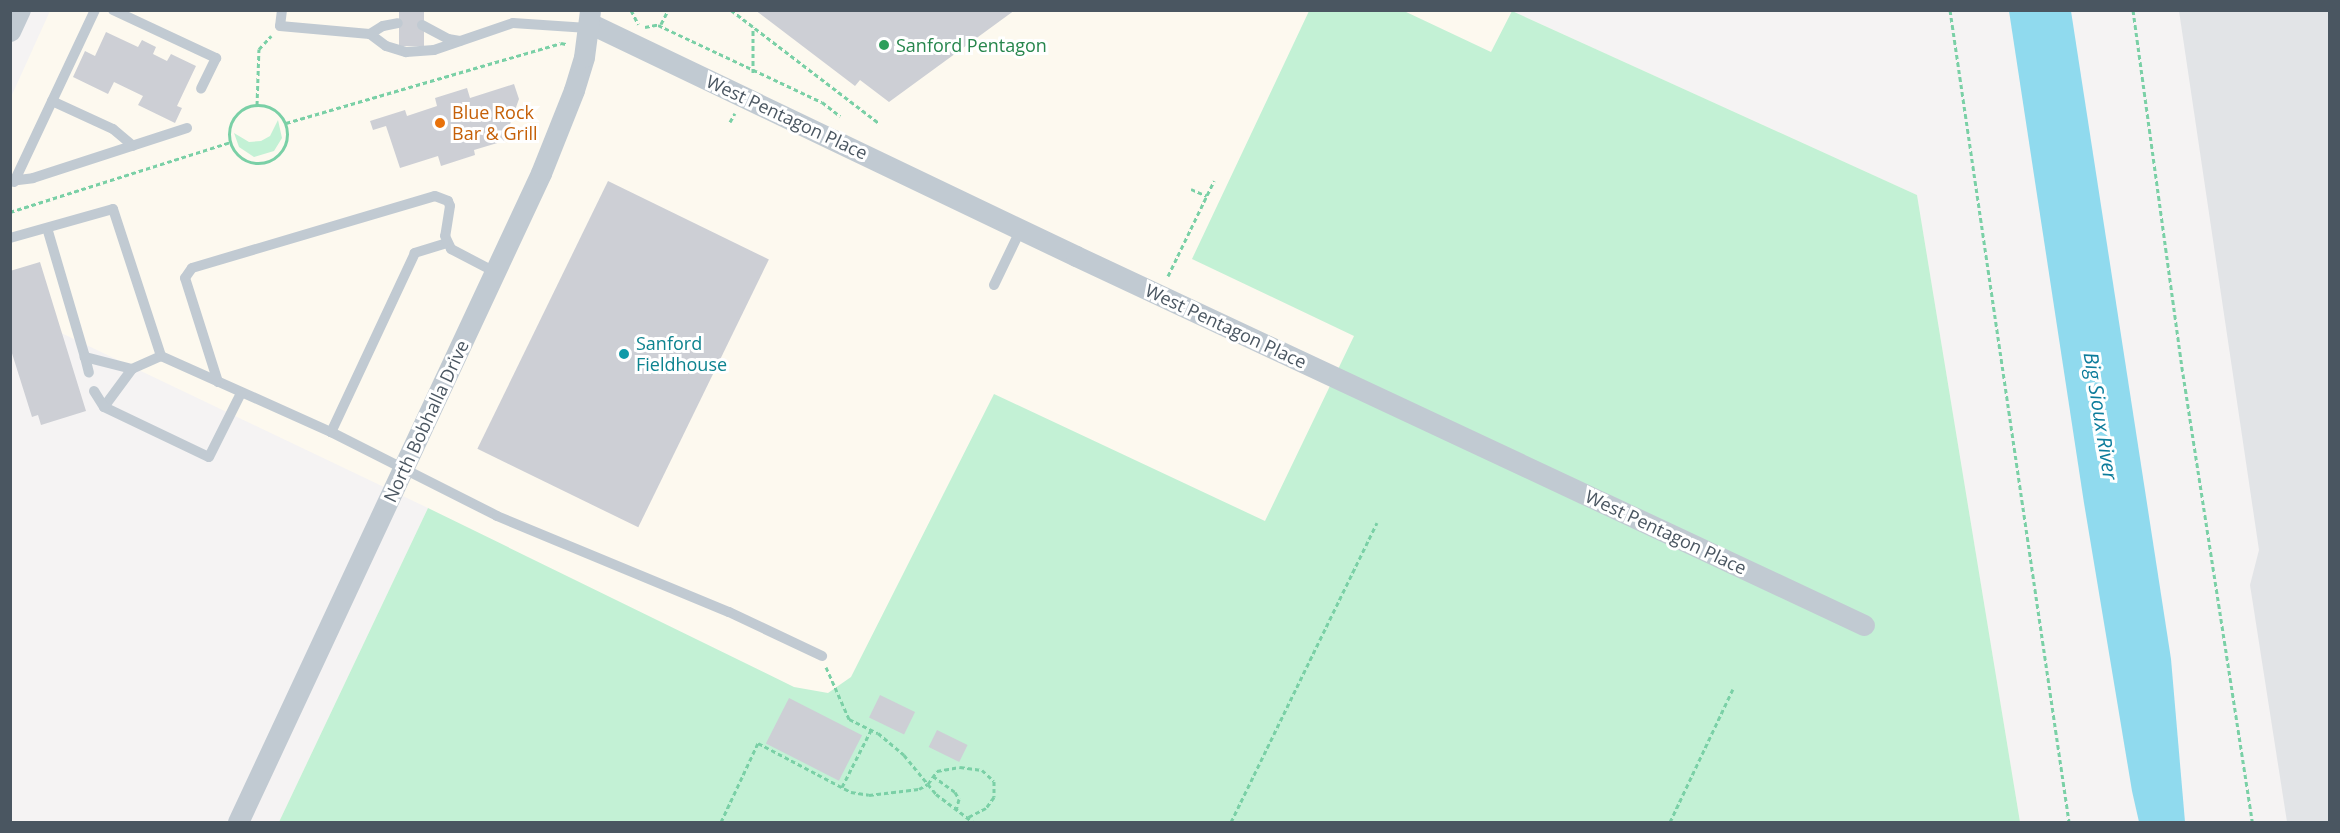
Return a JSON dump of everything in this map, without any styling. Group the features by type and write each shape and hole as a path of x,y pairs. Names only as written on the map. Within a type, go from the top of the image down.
{"street":[{"path":"10,31 20,10"},
{"name":"West Pentagon Place","path":"589,20 1021,229 1864,625"},
{"name":"North Bobhalla Drive","path":"238,822 495,272 564,117 584,57 589,20"}],"lane":[{"path":"12,181 95,10"},
{"path":"113,10 216,58 201,89"},
{"path":"282,10 280,26 370,34 386,46 406,52 434,50 513,23 589,20"},
{"path":"370,34 383,26 398,23"},
{"path":"422,25 448,39 461,41"},
{"path":"52,101 113,129 133,146"},
{"path":"12,181 187,128"},
{"path":"218,382 185,278 192,268 435,196 448,201 450,206 445,230 447,243 452,249 495,272"},
{"path":"10,238 113,208 161,356 371,451 403,470 497,516 729,612 822,656"},
{"path":"47,228 89,374"},
{"path":"994,285 1021,229"},
{"path":"331,432 415,253 447,243"},
{"path":"104,407 132,369 161,356"},
{"path":"85,357 132,369"},
{"path":"94,391 104,407 209,457 241,393"}],"path":[{"path":"631,10 638,24 650,28 665,19 668,10"},
{"path":"731,10 879,123"},
{"path":"1950,10 2069,822"},
{"path":"2133,10 2183,374 2252,822"},
{"path":"658,25 822,102 840,116"},
{"path":"257,105 259,49 280,26"},
{"path":"753,27 754,71"},
{"path":"286,123 561,43 568,45"},
{"path":"257,105 273,108 286,123 287,141 283,150 268,161 250,162 241,158 231,142 229,132 236,114 244,108 257,105"},
{"path":"730,122 735,111"},
{"path":"10,212 231,142"},
{"path":"1168,276 1214,181"},
{"path":"1191,189 1207,196"},
{"path":"1231,822 1377,523"},
{"path":"822,656 829,679 849,719 871,730 904,755 928,784 973,822"},
{"path":"1670,822 1733,689"},
{"path":"842,787 871,730"},
{"path":"721,822 758,743 851,792 882,795 906,789 919,789 928,784 937,771 974,768 982,770 994,781 994,797 991,804 966,818"},
{"path":"933,777 955,792 959,799 956,810"}],"shaded area":[{"path":"50,11 1512,11 1917,195 2020,822 279,822 428,508 11,309 11,97"},
{"path":"2179,11 2329,11 2329,822 2287,822 2250,585 2259,550"}],"green space":[{"path":"1309,11 1404,11 1491,52 1512,11 1917,195 2020,822 279,822 428,508 794,687 828,693 851,677 994,394 1265,521 1354,336 1192,259"},
{"path":"278,120 282,138 274,151 254,157 239,147 234,133 249,142 261,141 270,136"}],"water":[{"name":"Big Sioux River","path":"2009,11 2071,11 2171,659 2185,822 2139,822 2132,791 2084,503"}],"building":[{"path":"399,10 424,10 424,46 399,46"},
{"name":"Sanford Pentagon","path":"755,10 1015,10 889,102 860,80 855,86"},
{"path":"106,32 138,47 142,40 156,47 153,54 167,61 171,54 196,66 177,106 182,108 175,123 138,105 143,96 114,82 108,94 73,77 85,51 95,56"},
{"name":"Blue Rock Bar & Grill","path":"514,84 519,99 504,141 474,150 475,155 441,166 438,156 400,168 386,126 373,130 370,121 405,110 407,116 437,106 435,98 467,88 470,98"},
{"name":"Sanford Fieldhouse","path":"608,181 769,259 638,527 477,449"},
{"path":"40,262 86,411 41,425 38,415 32,417 10,347 10,271"},
{"path":"880,695 915,712 904,735 869,717"},
{"path":"789,698 862,735 839,781 766,743"},
{"path":"937,730 968,745 959,762 929,747"}],"place":[{"name":"Sanford Pentagon","path":"884,45"},
{"name":"Blue Rock Bar & Grill","path":"440,123"},
{"name":"Sanford Fieldhouse","path":"624,354"}]}
